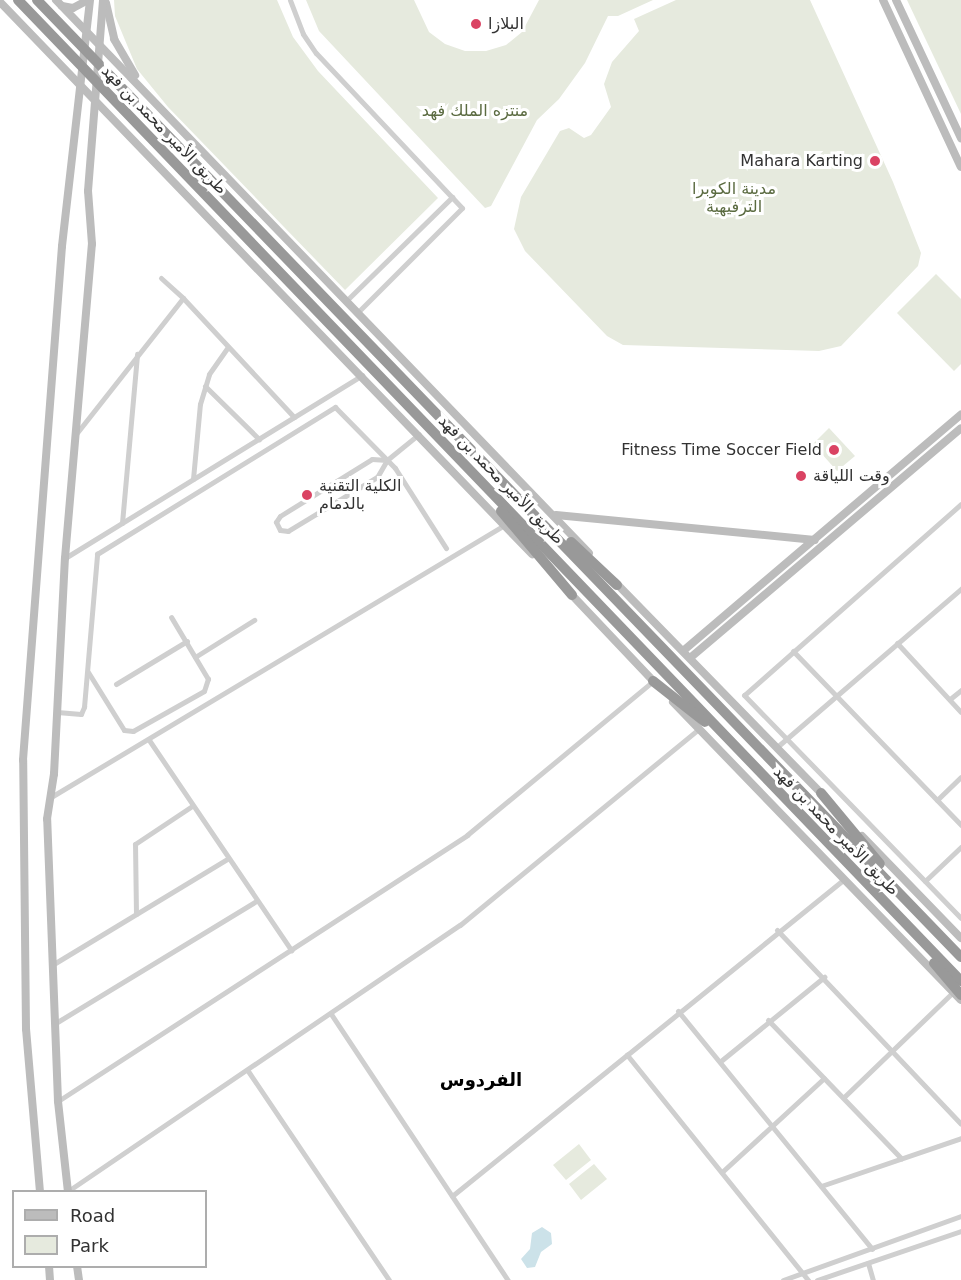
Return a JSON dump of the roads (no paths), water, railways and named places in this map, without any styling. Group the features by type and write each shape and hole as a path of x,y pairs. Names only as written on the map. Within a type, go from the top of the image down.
{"highway":[{"name":"طريق الأمير محمد بن فهد","path":"18,0 313,309 660,665 750,764 961,981"},
{"name":"طريق الأمير محمد بن فهد","path":"37,0 480,455 760,753 961,957"},
{"path":"441,440 572,595"},
{"path":"480,455 617,585"},
{"path":"653,681 750,764"},
{"path":"821,793 922,915"},
{"path":"860,877 957,993"}],"street":[{"path":"59,3 73,8 89,0"},
{"path":"40,1190 26,1029 23,760 62,246 82,87 89,0"},
{"path":"68,1190 58,1101 47,855 65,558 92,244 88,191 96,102 98,41 104,0"},
{"path":"104,0 114,39 146,91"},
{"path":"290,0 303,34 316,53 462,208 359,311"},
{"path":"883,0 958,154 961,167"},
{"path":"896,0 961,138"},
{"path":"0,2 419,434 503,526 572,595 843,880 957,993 961,1000"},
{"path":"59,3 87,29 556,515 617,585 961,938"},
{"path":"895,25 906,20"},
{"path":"348,299 452,197"},
{"path":"161,278 183,298 294,417"},
{"path":"75,435 183,298"},
{"path":"194,479 206,386 228,347"},
{"path":"122,523 137,354"},
{"path":"65,558 362,375"},
{"path":"206,386 259,439"},
{"path":"57,712 81,714 88,672 97,554 335,407 387,460 446,548"},
{"path":"683,651 961,414"},
{"path":"690,658 961,428"},
{"path":"387,460 372,459 280,516 276,522 280,530 288,531 377,477 387,460 419,434"},
{"path":"961,504 744,695 785,740 961,918"},
{"path":"556,515 815,540 825,543"},
{"path":"51,797 503,526"},
{"path":"777,747 961,589"},
{"path":"88,672 124,730 133,731 204,691 208,679 171,617"},
{"path":"195,657 254,620"},
{"path":"116,684 187,641"},
{"path":"897,643 961,712"},
{"path":"793,651 839,696 961,825"},
{"path":"58,1101 466,835 653,681"},
{"path":"950,699 961,690"},
{"path":"70,1190 460,925 699,729"},
{"path":"149,740 255,902 291,950"},
{"path":"937,800 961,777"},
{"path":"136,914 135,844 192,806"},
{"path":"925,881 961,847"},
{"path":"52,965 227,859"},
{"path":"452,1196 777,930 843,880"},
{"path":"54,1024 255,902"},
{"path":"777,930 961,1124"},
{"path":"722,1060 768,1020 824,977"},
{"path":"844,1097 891,1049 957,993"},
{"path":"678,1011 722,1060 872,1249"},
{"path":"332,1014 508,1280"},
{"path":"768,1020 901,1158"},
{"path":"627,1055 723,1171 808,1280"},
{"path":"248,1071 389,1280"},
{"path":"723,1171 824,1078"},
{"path":"821,1186 961,1138"},
{"path":"783,1280 961,1216"},
{"path":"817,1280 958,1232 961,1240"},
{"path":"868,1263 873,1280"}],"water":[{"path":"542,1227 551,1233 552,1244 541,1252 535,1267 527,1268 521,1259 530,1249 532,1233"}],"place":[{"name":"البلازا","path":"476,24"},
{"name":"Mahara Karting","path":"875,161"},
{"name":"Fitness Time Soccer Field","path":"834,450"},
{"name":"وقت اللياقة","path":"801,476"},
{"name":"الكلية التقنية بالدمام","path":"307,495"}],"district":[{"name":"الفردوس","path":"481,1080"}],"park label":[{"name":"منتزه الملك فهد","path":"475,111"},
{"name":"مدينة الكوبرا الترفيهية","path":"734,198"}]}
